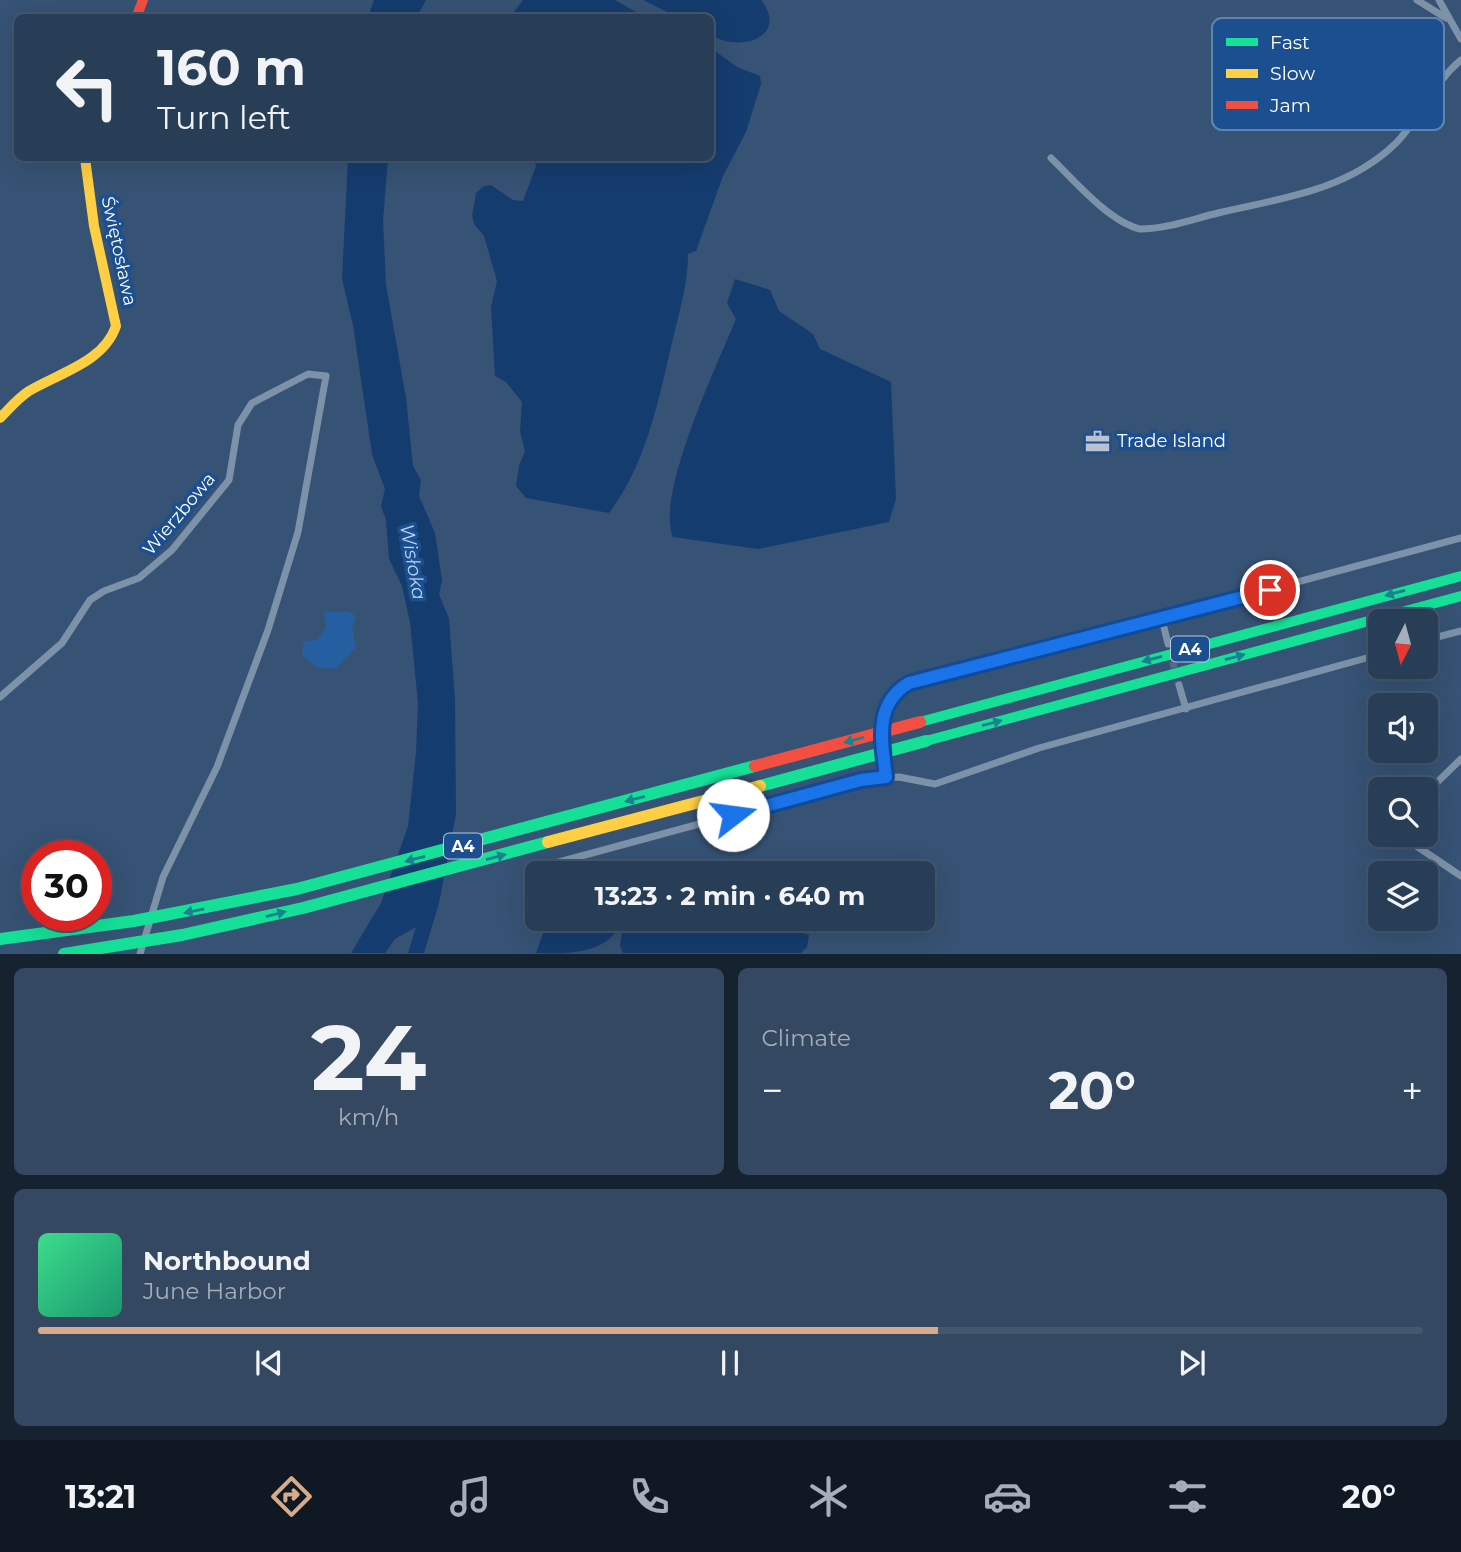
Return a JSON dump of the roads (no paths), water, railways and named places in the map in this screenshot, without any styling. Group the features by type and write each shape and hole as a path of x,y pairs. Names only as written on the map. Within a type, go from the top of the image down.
{"main road":[{"name":"Świętosława","path":"0,418 26,393 100,352 112,338 116,326 94,226 85,161"},
{"name":"A4","path":"0,939 134,921 286,891 1461,576"},
{"name":"A4","path":"64,954 161,939 267,917 1461,596"}],"street":[{"path":"1417,0 1447,19"},
{"path":"1438,0 1447,19 1461,38"},
{"path":"1444,78 1461,60"},
{"path":"1051,158 1099,203 1128,225 1140,229 1304,194 1341,181 1381,156 1407,130"},
{"name":"Wierzbowa","path":"0,697 62,643 90,600 104,591 139,578 172,550 229,480 238,425 245,410 267,394 308,374 326,376 298,532 237,719 163,877 140,954"},
{"path":"886,777 882,717 888,701 901,688 921,680 984,666 1461,538"},
{"path":"1162,619 1168,644"},
{"path":"1438,637 1461,631"},
{"path":"563,861 861,780 886,777 935,784 1039,748 1368,658"},
{"path":"1179,685 1186,709"},
{"path":"1438,781 1461,759"},
{"path":"1418,847 1461,876"}],"water":[{"path":"374,0 426,0 419,14 369,14"},
{"path":"523,0 615,0 640,14 512,14"},
{"path":"643,0 761,0 768,13 769,24 765,32 757,38 747,42 735,42 714,36 714,14 671,14"},
{"path":"714,50 737,67 760,76 761,84 746,132 723,176 696,251 688,254 681,307 650,429 633,473 609,513 526,498 516,486 525,451 520,432 522,402 506,382 495,376 491,307 497,281 484,236 474,224 472,216 476,193 484,186 491,185 513,200 523,201 536,166 535,161 714,161"},
{"name":"Wisłoka","path":"348,161 388,161 383,221 386,285 406,398 413,466 421,480 419,496 435,533 442,580 439,594 449,619 455,700 456,815 439,903 424,953 408,953 416,927 395,939 385,953 351,953 381,903 408,826 418,703 410,622 402,586 389,559 386,520 381,506 385,489 372,454 353,325 342,279"},
{"path":"735,279 770,290 779,311 813,334 820,349 891,382 896,499 889,522 758,549 673,537 670,518 680,462 703,397 736,319 727,303"},
{"path":"544,931 616,931 609,939 592,948 570,953 536,953"},
{"path":"622,931 796,931 809,935 807,947 801,953 623,953 620,946"}],"tunnel":[{"path":"1170,651 1179,685"}],"place":[{"name":"Trade Island","path":"1097,441"}]}
